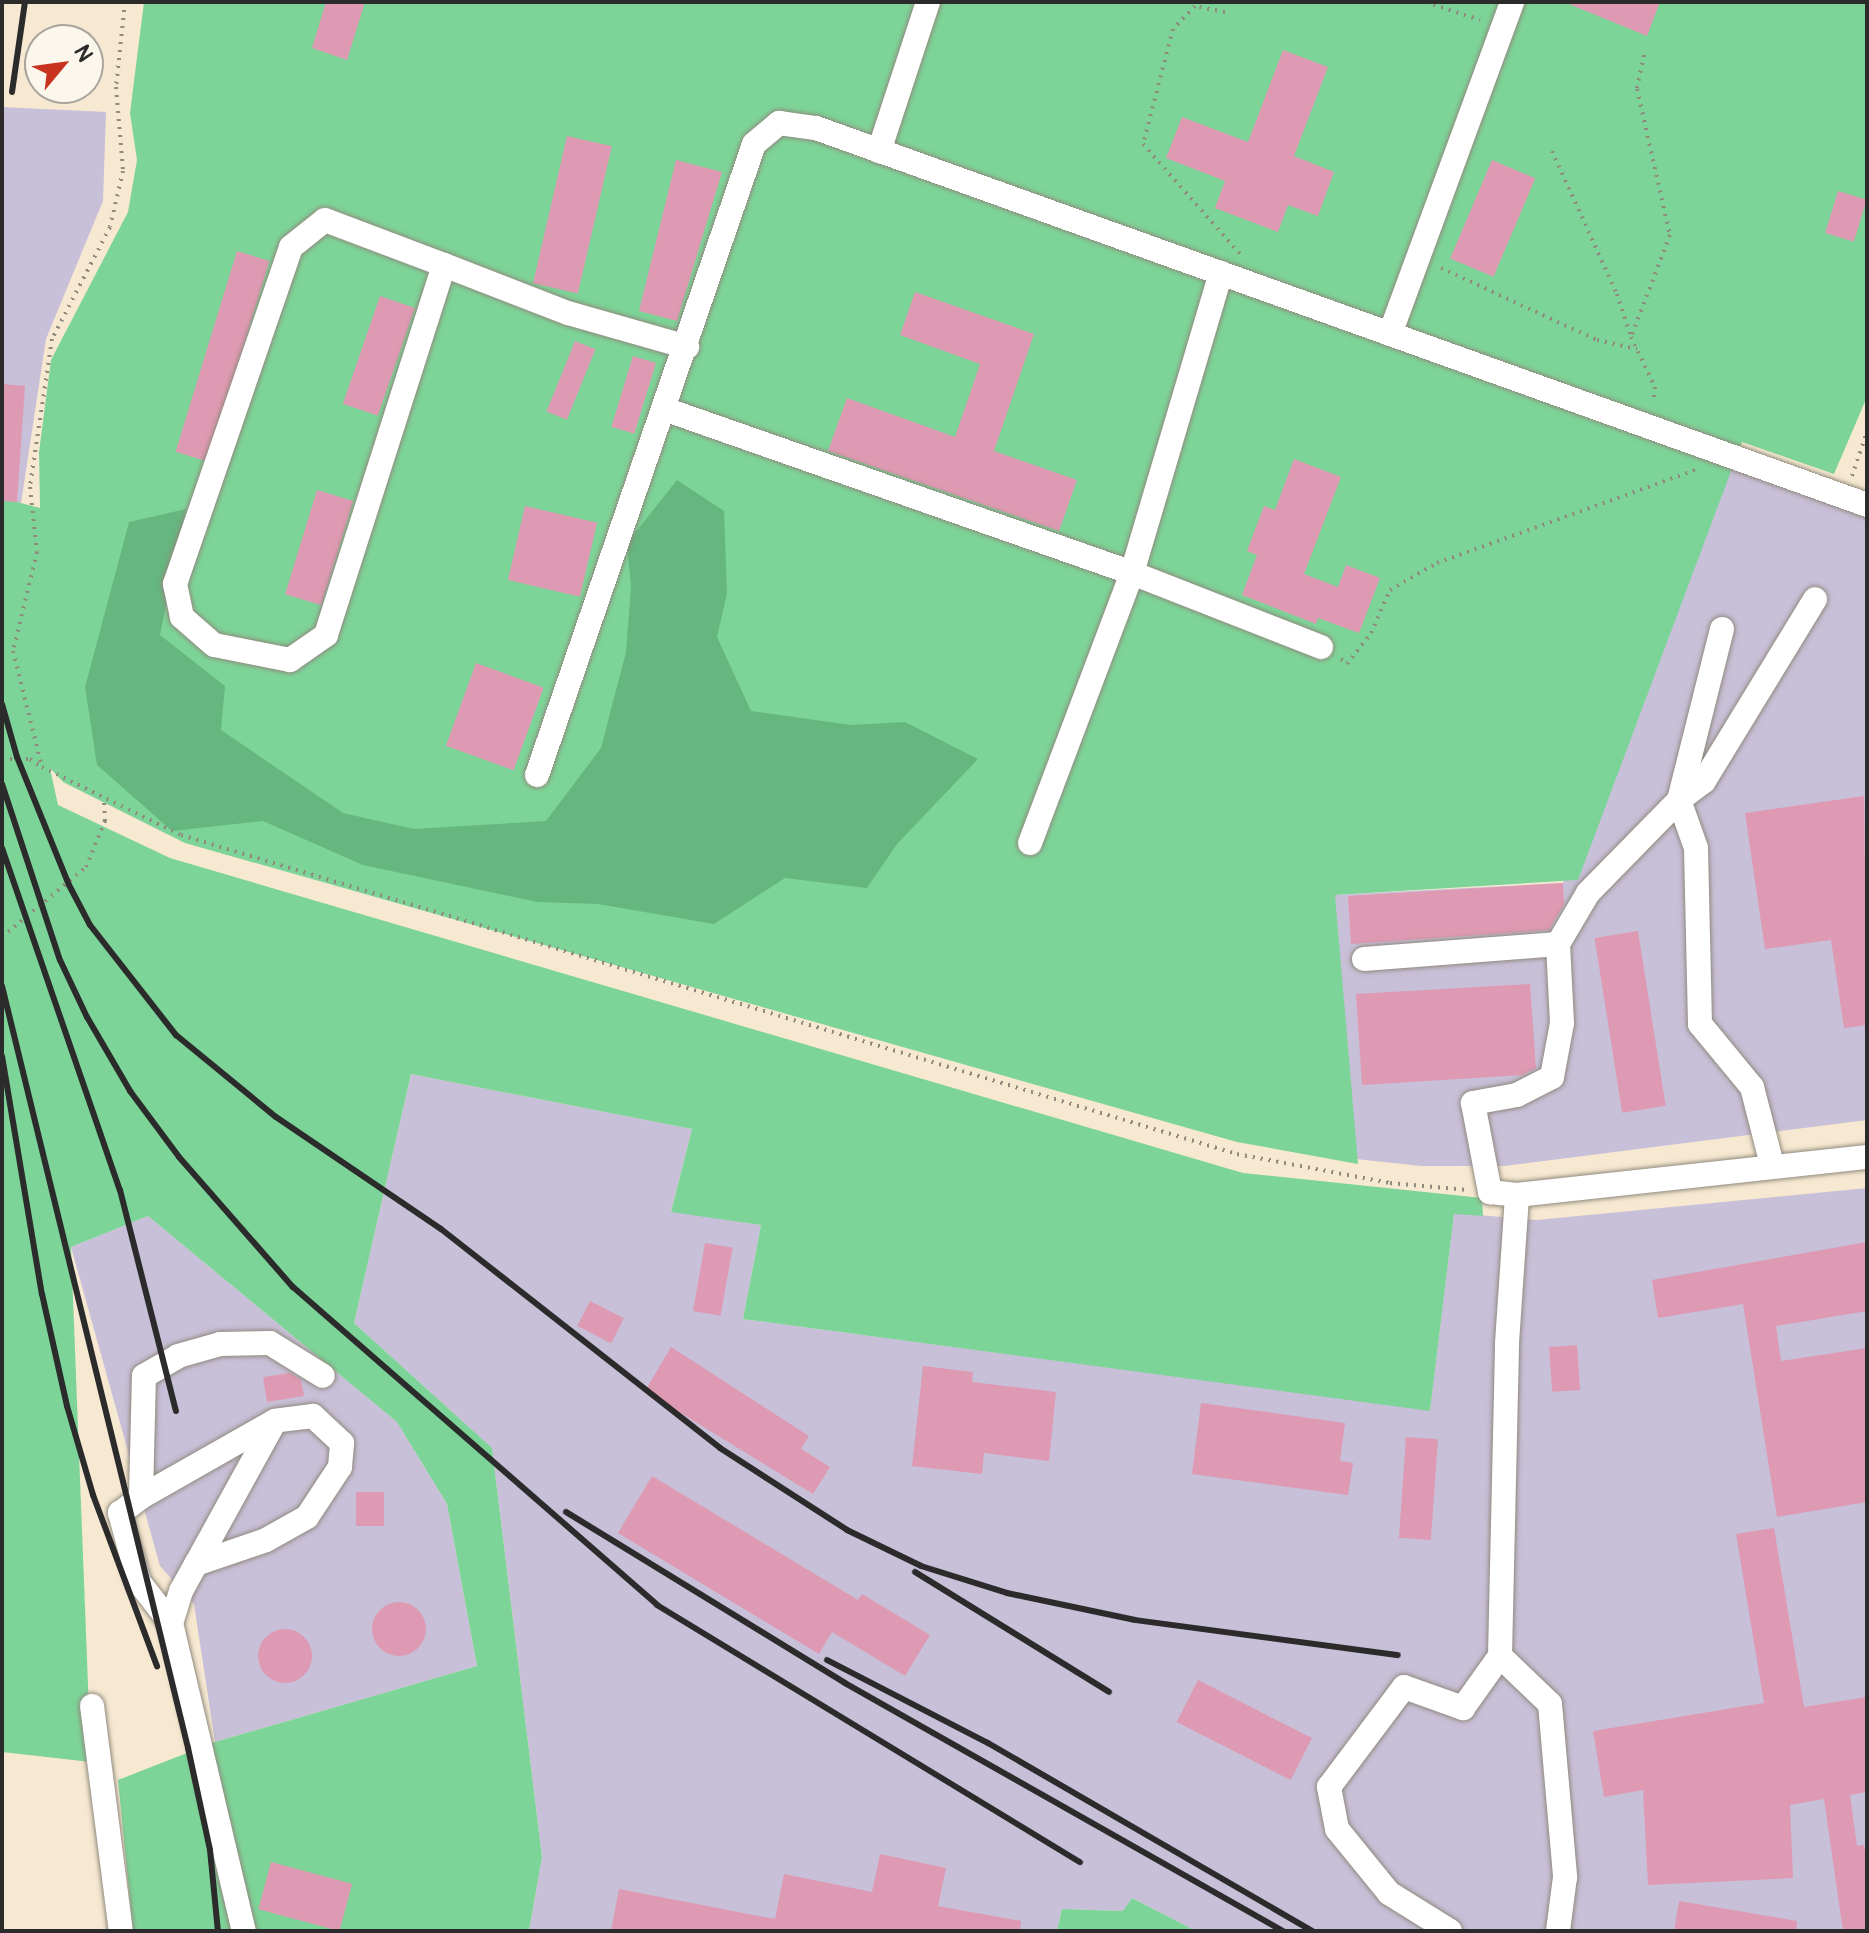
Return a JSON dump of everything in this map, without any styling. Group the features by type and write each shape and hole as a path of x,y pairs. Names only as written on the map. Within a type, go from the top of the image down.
{"lane":[{"path":"879,151 928,2"},
{"path":"1390,334 1512,2"},
{"path":"537,775 667,410 754,144 779,123 816,128 1856,501"},
{"path":"444,265 326,635 290,660 214,645 182,617 175,584 291,247 325,220 444,265 568,313 687,347"},
{"path":"1030,843 1132,573 1221,273"},
{"path":"667,410 1132,573 1321,647"},
{"path":"1815,599 1704,781 1679,800 1588,893 1558,944 1562,1023 1552,1077 1517,1095 1473,1103 1490,1192 1517,1195 1867,1157"},
{"path":"1722,629 1679,800 1696,848 1700,1024 1752,1087 1772,1165"},
{"path":"1364,959 1558,944"},
{"path":"1450,1931 1389,1893 1337,1829 1329,1787 1404,1687 1463,1708 1500,1656 1507,1343 1517,1195"},
{"path":"141,1497 144,1376 178,1356 220,1344 270,1343 323,1376"},
{"path":"196,1564 266,1540 307,1517 340,1467 342,1443 313,1416 275,1421 141,1497 120,1513 139,1582 171,1623 244,1931"},
{"path":"171,1623 196,1564 275,1421"},
{"path":"1500,1656 1550,1704 1565,1877 1558,1931"},
{"path":"92,1706 121,1931"}],"path":[{"path":"1426,2 1476,16 1498,40"},
{"path":"1225,12 1195,6 1173,29 1143,144 1212,216 1268,290"},
{"path":"1631,337 1670,235 1637,89 1644,55"},
{"path":"1552,151 1655,387 1649,427"},
{"path":"1418,258 1597,340 1637,349"},
{"path":"1856,501 1867,432"},
{"path":"1321,647 1347,664 1371,633 1390,590 1437,563 1736,457"},
{"path":"2,759 30,759 42,767"},
{"path":"2,937 86,867 105,821 104,799"}],"shaded area":[{"path":"2,107 106,112 103,201 46,339 21,503 2,498"},
{"path":"1732,467 1867,515 1867,1120 1505,1166 1421,1166 1356,1159 1334,895 1563,883"},
{"path":"411,1074 692,1129 671,1211 761,1225 743,1319 1430,1410 1454,1213 1537,1220 1867,1188 1867,1931 1196,1931 1132,1898 1124,1911 1062,1909 1057,1931 529,1931 542,1857 492,1448 354,1323"},
{"path":"148,1216 397,1422 447,1504 477,1666 215,1742 194,1604 160,1566 71,1247"}],"green space":[{"path":"144,2 1867,2 1867,397 1834,474 1742,442 1578,880 1335,895 1358,1164 1237,1142 185,843 63,782 50,768 58,805 170,858 1243,1173 1482,1198 1483,1216 1454,1214 1430,1411 743,1319 761,1225 671,1212 692,1129 411,1074 354,1323 492,1448 542,1857 529,1931 133,1931 118,1780 215,1742 477,1666 447,1504 397,1422 148,1216 71,1247 91,1762 2,1752 2,498 40,508 39,452 51,360 128,212 137,160 130,113"},
{"path":"677,480 724,511 727,593 717,637 751,711 851,725 905,722 978,759 897,844 867,888 785,878 714,924 598,904 537,902 363,865 263,821 172,831 97,765 85,687 129,522 186,509 160,635 225,686 221,730 343,813 414,829 546,821 601,748 626,652 631,587 627,543"},
{"path":"1132,1898 1196,1931 1057,1931 1062,1909 1123,1911"}],"building":[{"path":"326,2 365,2 347,60 312,48"},
{"path":"1564,2 1660,2 1647,36"},
{"path":"1283,50 1328,67 1294,156 1334,172 1318,216 1288,205 1278,232 1215,208 1225,181 1166,158 1182,117 1248,142"},
{"path":"567,136 612,146 578,293 533,283"},
{"path":"676,160 722,172 677,321 639,311"},
{"path":"1492,160 1535,178 1493,277 1450,258"},
{"path":"1838,191 1867,200 1854,242 1825,233"},
{"path":"237,251 270,261 208,462 176,452"},
{"path":"915,292 1034,334 994,451 1077,480 1059,531 828,451 847,398 955,437 980,364 900,335"},
{"path":"380,296 415,308 378,416 343,404"},
{"path":"575,341 595,349 567,420 547,411"},
{"path":"633,356 656,363 634,434 611,427"},
{"path":"2,384 25,386 17,502 2,501"},
{"path":"1294,459 1341,477 1304,574 1338,587 1346,565 1380,578 1359,633 1318,618 1316,624 1242,595 1257,555 1247,551 1264,506 1275,510"},
{"path":"317,490 353,501 321,605 285,594"},
{"path":"525,506 597,523 580,597 508,580"},
{"path":"476,663 544,688 514,770 446,746"},
{"path":"1864,796 1867,1025 1844,1028 1831,940 1765,949 1745,813"},
{"path":"1563,883 1564,904 1549,930 1351,944 1348,896"},
{"path":"1638,931 1666,1106 1622,1113 1595,938"},
{"path":"1530,984 1536,1068 1522,1075 1362,1085 1356,994"},
{"path":"1867,1242 1867,1311 1776,1326 1781,1361 1867,1348 1867,1502 1777,1517 1743,1304 1658,1318 1652,1280"},
{"path":"705,1243 733,1248 721,1316 693,1311"},
{"path":"590,1301 624,1318 611,1343 577,1326"},
{"path":"1577,1345 1580,1390 1552,1392 1549,1347"},
{"path":"671,1347 809,1436 801,1449 830,1467 813,1494 645,1391"},
{"path":"923,1366 973,1372 972,1382 1056,1392 1049,1461 984,1453 982,1474 912,1466"},
{"path":"290,1373 301,1380 304,1396 267,1402 263,1377"},
{"path":"1201,1403 1345,1423 1340,1461 1353,1463 1348,1495 1192,1474"},
{"path":"1406,1437 1438,1439 1431,1540 1399,1538"},
{"path":"652,1476 858,1600 862,1594 930,1635 905,1676 832,1632 819,1654 618,1533"},
{"path":"356,1492 384,1492 384,1526 356,1526"},
{"path":"1774,1528 1804,1707 1867,1697 1867,1792 1850,1795 1857,1846 1864,1845 1867,1868 1867,1931 1843,1931 1824,1799 1790,1805 1793,1878 1648,1885 1643,1790 1604,1797 1593,1731 1764,1703 1736,1534"},
{"path":"399,1602 418,1610 426,1629 418,1648 399,1656 380,1648 372,1629 380,1610"},
{"path":"285,1629 304,1637 312,1656 304,1675 285,1683 266,1675 258,1656 266,1637"},
{"path":"1198,1680 1312,1738 1291,1780 1177,1722"},
{"path":"880,1854 946,1868 938,1906 1021,1921 1020,1931 611,1931 619,1889 775,1919 784,1874 872,1892"},
{"path":"271,1862 352,1884 339,1931 258,1909"},
{"path":"1679,1901 1797,1921 1796,1931 1674,1931"}],"railway":[{"path":"12,92 25,2"},
{"path":"2,704 17,757 69,885 90,925 176,1035 276,1117 441,1229 720,1448 847,1530 921,1566 1007,1593 1135,1620 1398,1655"},
{"path":"2,784 60,960 87,1017 130,1091 179,1157 293,1287 657,1605 1080,1862"},
{"path":"2,848 120,1190 176,1411"},
{"path":"2,986 188,1748 210,1850 218,1931"},
{"path":"2,1056 42,1294 67,1406 93,1495 157,1666"},
{"path":"566,1512 845,1683 1283,1931"},
{"path":"915,1572 1109,1692"},
{"path":"827,1660 988,1743 1312,1931"}]}
